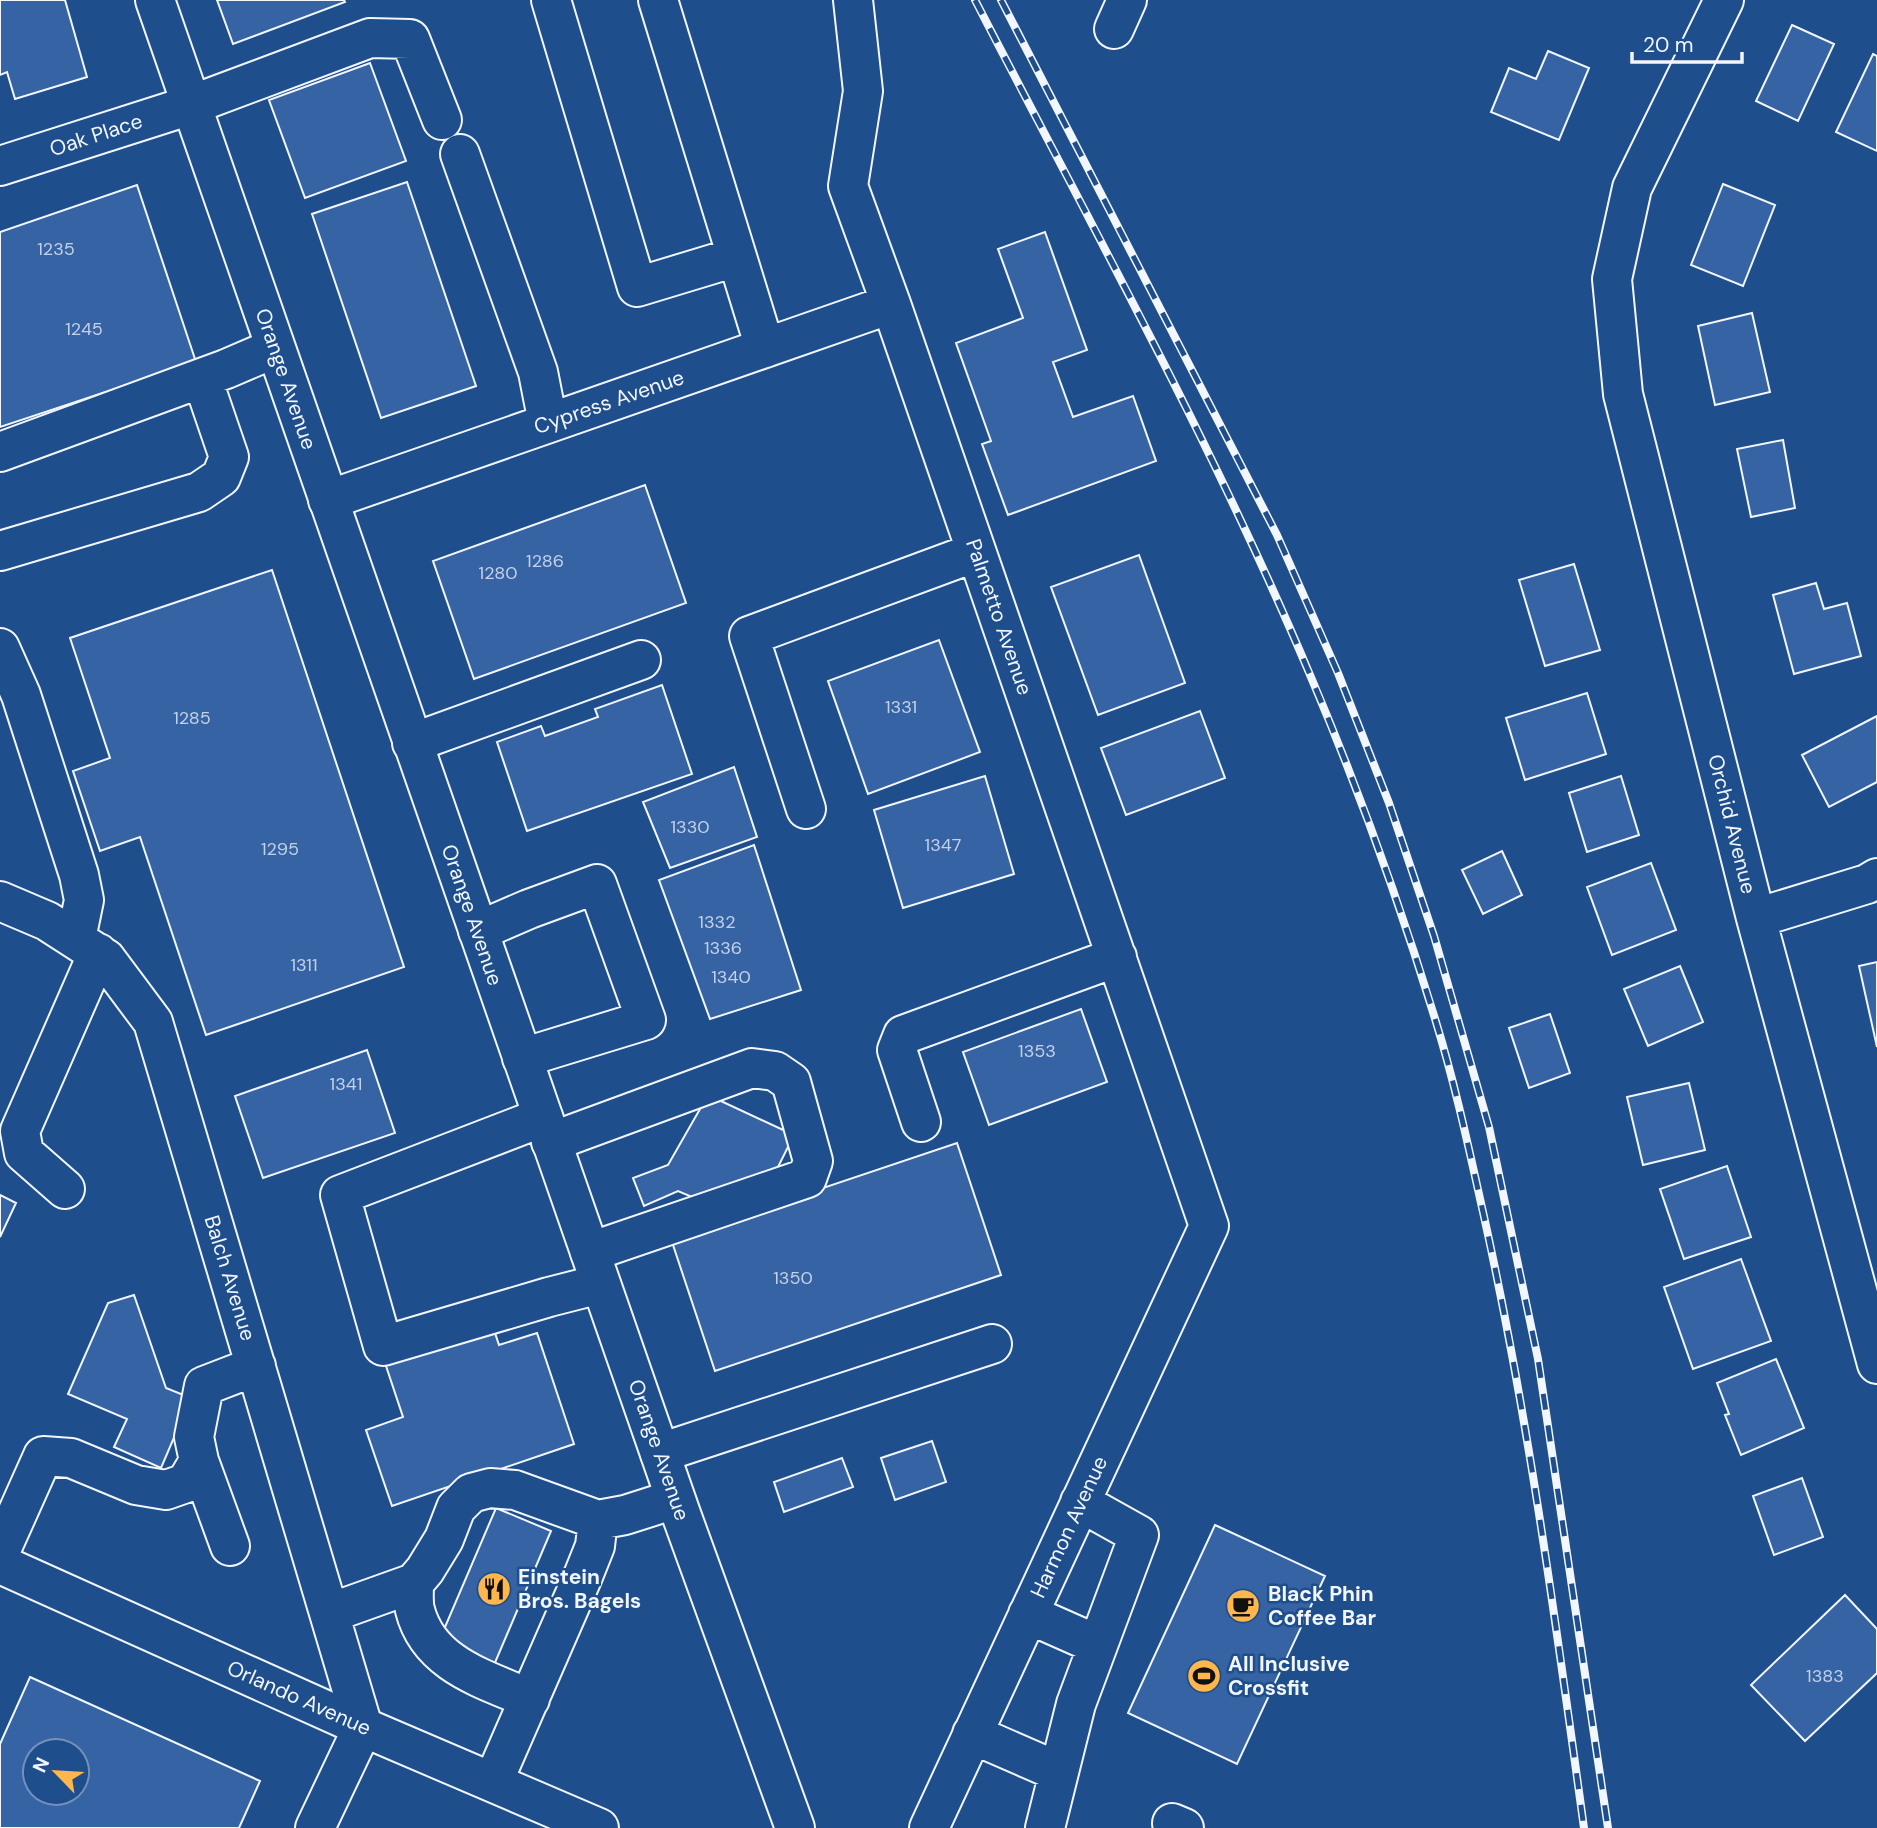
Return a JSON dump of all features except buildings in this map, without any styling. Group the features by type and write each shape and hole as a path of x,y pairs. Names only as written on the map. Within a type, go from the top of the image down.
{"street":[{"name":"Orange Avenue","path":"155,0 595,1268 794,1828"},
{"path":"551,0 637,287 736,257"},
{"path":"659,0 765,348"},
{"name":"Palmetto Avenue","path":"853,0 863,92 848,186 1209,1226"},
{"name":"Orchid Avenue","path":"1724,0 1632,188 1612,279 1623,394 1756,918 1877,1364"},
{"name":"Oak Place","path":"0,166 191,105 370,38 410,38 442,120"},
{"path":"460,154 537,372 548,424"},
{"name":"Cypress Avenue","path":"328,500 891,304"},
{"path":"0,452 202,378 275,348"},
{"path":"0,551 199,492 221,477 229,457 202,378"},
{"path":"806,809 749,636 976,552"},
{"path":"0,648 21,695 79,875 84,900 87,946 20,1131 24,1153 65,1189"},
{"path":"412,743 641,660"},
{"path":"1756,918 1867,884 1877,878"},
{"path":"478,931 597,884 646,1020 522,1059"},
{"name":"Balch Avenue","path":"0,901 47,921 106,959 153,1022 363,1727"},
{"path":"920,1122 897,1050 903,1035 1116,957"},
{"path":"752,1068 775,1071 791,1082 813,1160 807,1178 595,1268 549,1297 383,1346 340,1195 547,1130 752,1068"},
{"name":"Harmon Avenue","path":"932,1820 1209,1226"},
{"path":"660,1453 992,1343"},
{"path":"230,1546 199,1461 194,1437 204,1386 256,1366"},
{"path":"0,1552 43,1456 71,1458 136,1485 166,1490 186,1483 199,1461"},
{"path":"330,1613 414,1583 444,1539 456,1508 471,1493 490,1488 515,1490 598,1520 625,1516 676,1499"},
{"path":"1045,1828 1076,1704 1139,1535 1080,1502"},
{"path":"493,1782 595,1546 598,1520"},
{"name":"Orlando Avenue","path":"0,1564 363,1727 598,1828"},
{"path":"414,1583 415,1609 424,1632 436,1650 459,1668 530,1699"},
{"path":"1028,1614 1098,1645"},
{"path":"315,1828 363,1727"},
{"path":"972,1734 1059,1772"}],"railway":[{"path":"975,0 1151,338 1235,508 1330,724 1409,936 1456,1096 1501,1296 1540,1523 1584,1828"},
{"path":"1001,0 1277,535 1338,673 1389,803 1434,936 1489,1127 1538,1359 1608,1828"}],"place":[{"name":"Einstein Bros. Bagels","path":"494,1589"},
{"name":"Black Phin Coffee Bar","path":"1243,1606"},
{"name":"All Inclusive Crossfit","path":"1204,1676"}]}
